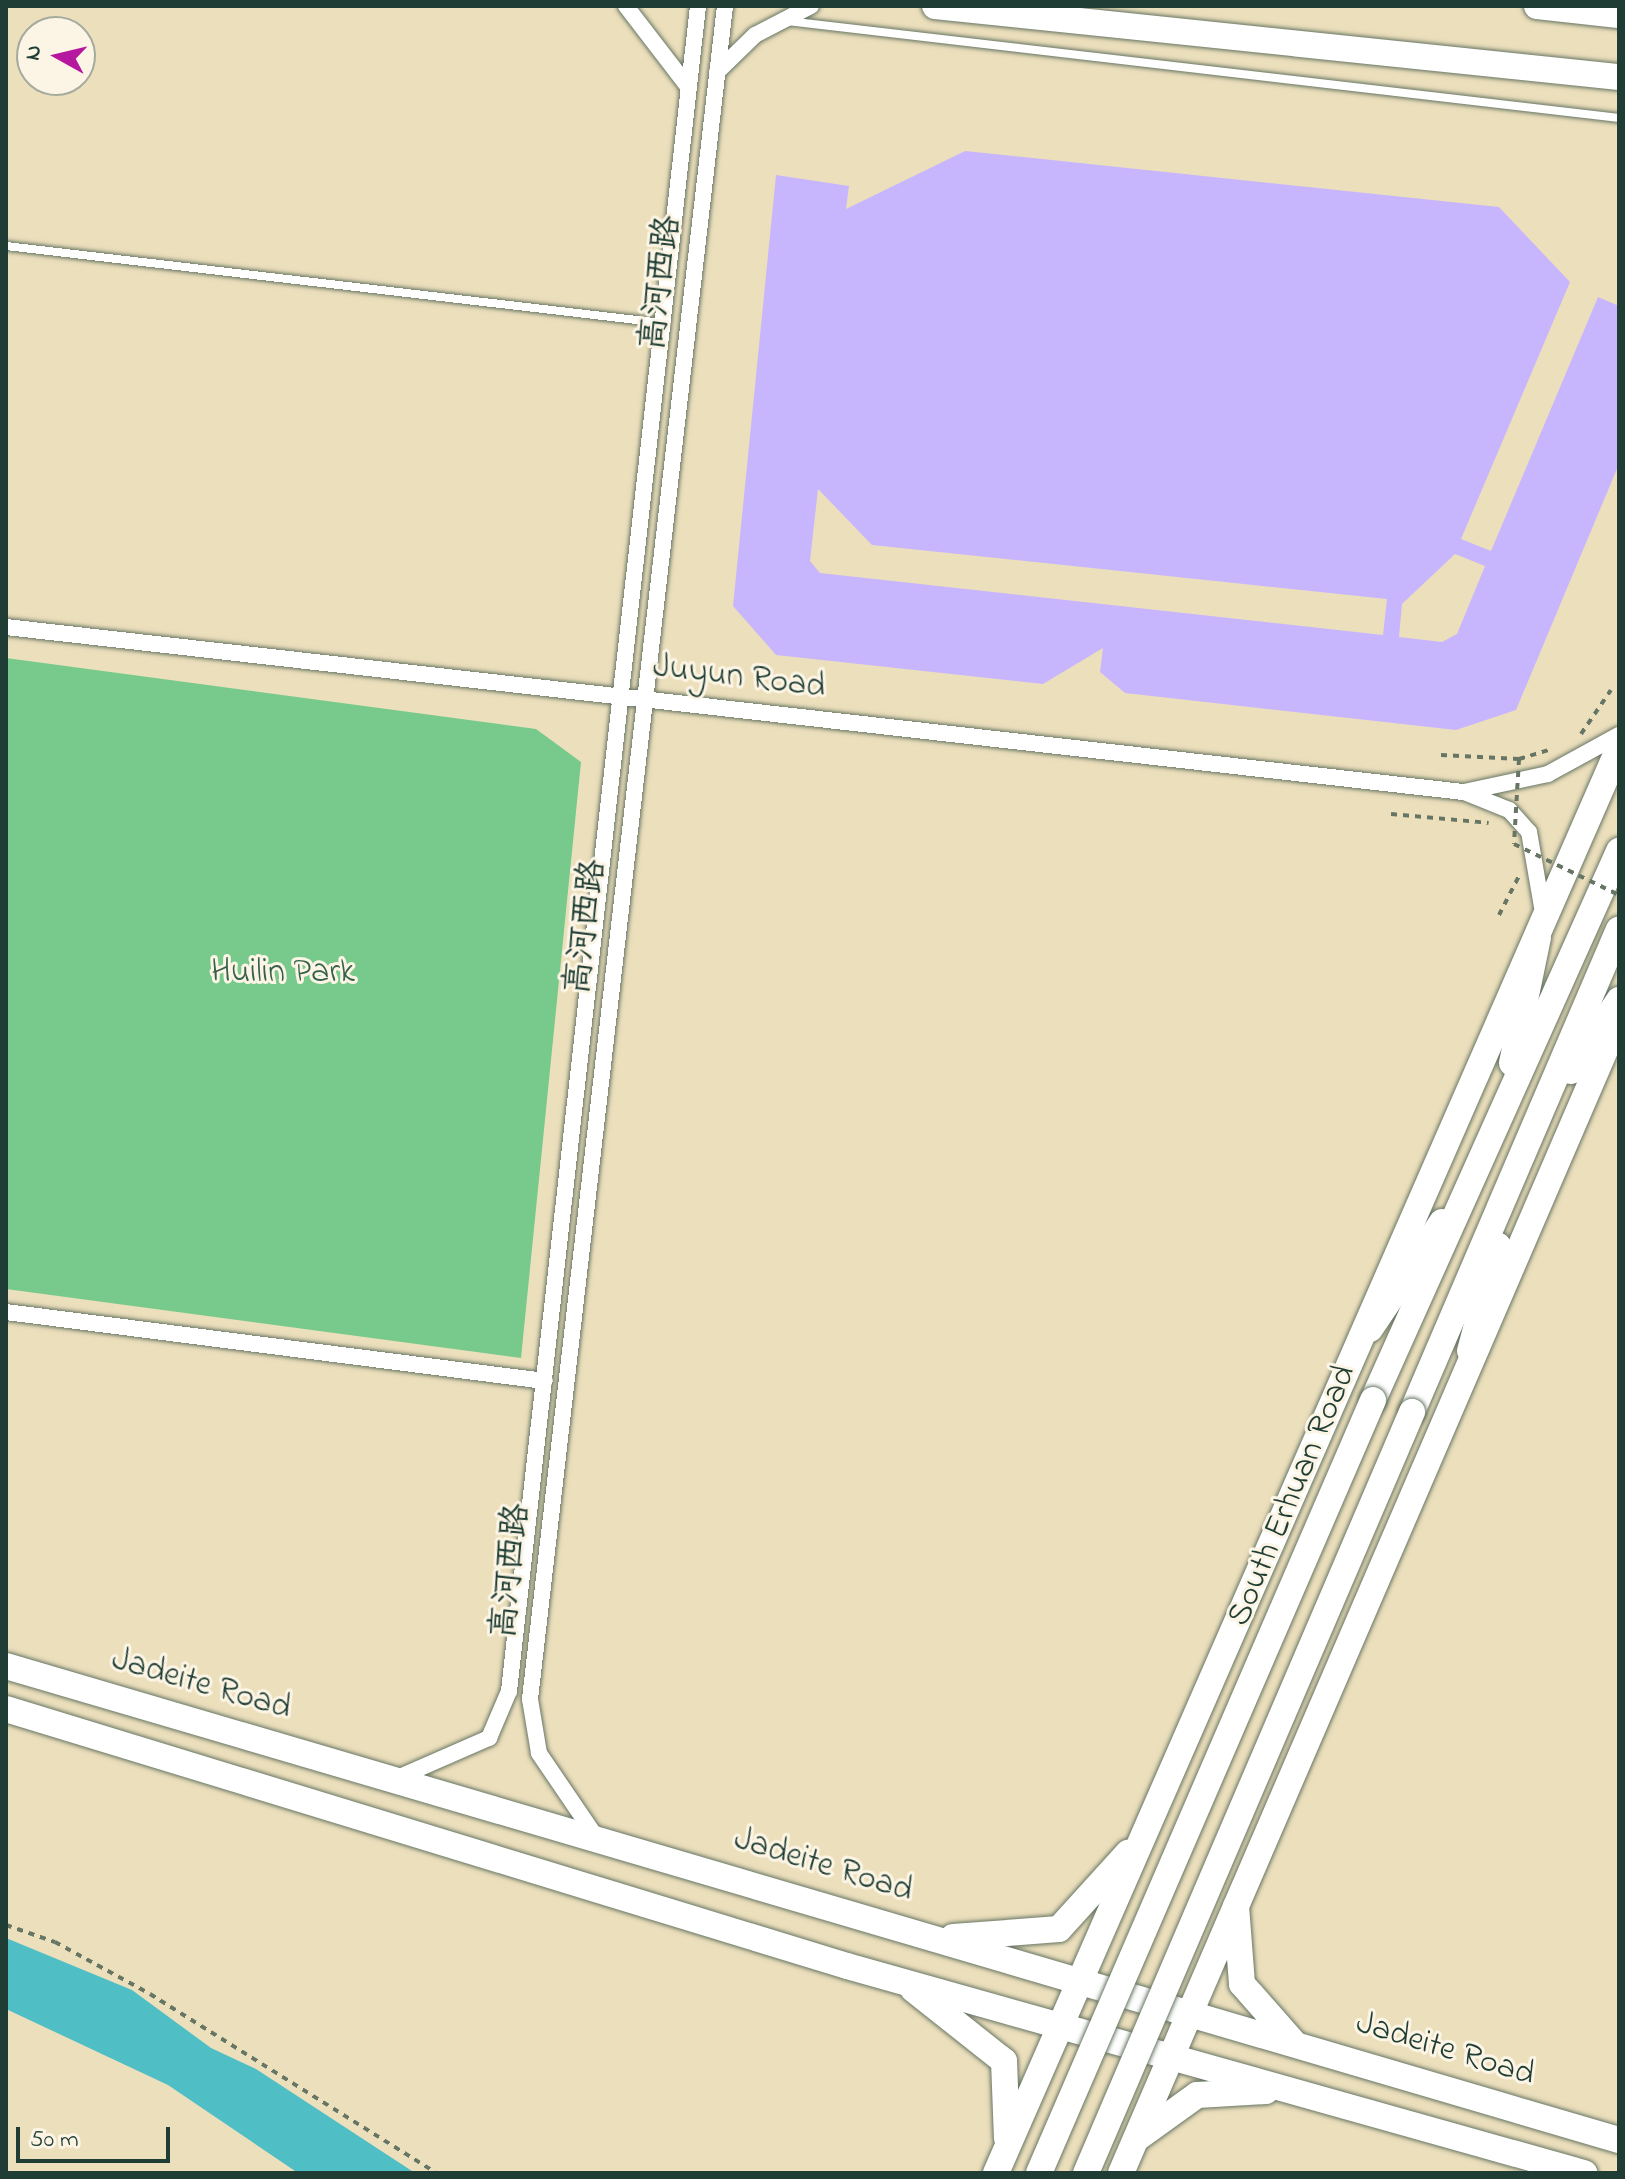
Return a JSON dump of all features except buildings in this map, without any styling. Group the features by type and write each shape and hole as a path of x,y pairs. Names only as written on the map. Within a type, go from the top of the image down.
{"main road":[{"path":"935,6 1619,77"},
{"path":"1537,6 1619,15"},
{"path":"996,2173 1370,1329 1619,748"},
{"name":"South Erhuan Road","path":"1039,2173 1373,1400 1486,1156 1619,851"},
{"path":"1086,2173 1619,929"},
{"path":"1500,1118 1538,938"},
{"path":"1536,1124 1619,1000"},
{"path":"1121,2173 1470,1351 1619,1018"},
{"path":"1470,1351 1523,1153"},
{"path":"1370,1329 1486,1156"},
{"name":"Jadeite Road","path":"6,1666 1619,2140"},
{"path":"6,1709 904,1982 1584,2173"},
{"path":"938,1938 1059,1929 1144,1834"},
{"path":"1236,1902 1242,1984 1294,2043"},
{"path":"904,1982 1004,2061 1007,2147"},
{"path":"1136,2139 1197,2095 1287,2089"}],"street":[{"path":"626,6 689,88"},
{"name":"高河西路","path":"395,1779 489,1738 509,1691 698,6"},
{"name":"高河西路","path":"596,1837 539,1753 530,1699 725,6"},
{"path":"717,72 778,20 811,6"},
{"name":"Juyun Road","path":"6,627 620,694 1464,792"},
{"path":"1464,792 1548,774 1619,735"},
{"path":"1464,792 1509,810 1529,832 1544,887 1538,938"},
{"path":"6,1312 545,1381"}],"lane":[{"path":"778,20 1619,118"},
{"path":"6,246 662,323"}],"path":[{"path":"1574,740 1611,690"},
{"path":"1441,755 1519,759 1561,745"},
{"path":"1519,759 1514,844 1619,895"},
{"path":"1391,814 1496,824"},
{"path":"1499,915 1523,868"},
{"path":"6,1925 55,1942 150,1994 437,2173"}],"green space":[{"name":"Huilin Park","path":"6,658 536,729 581,762 521,1358 6,1289"}],"water":[{"path":"6,1938 132,1990 211,2048 256,2069 415,2173 298,2173 168,2085 6,2009"}]}
